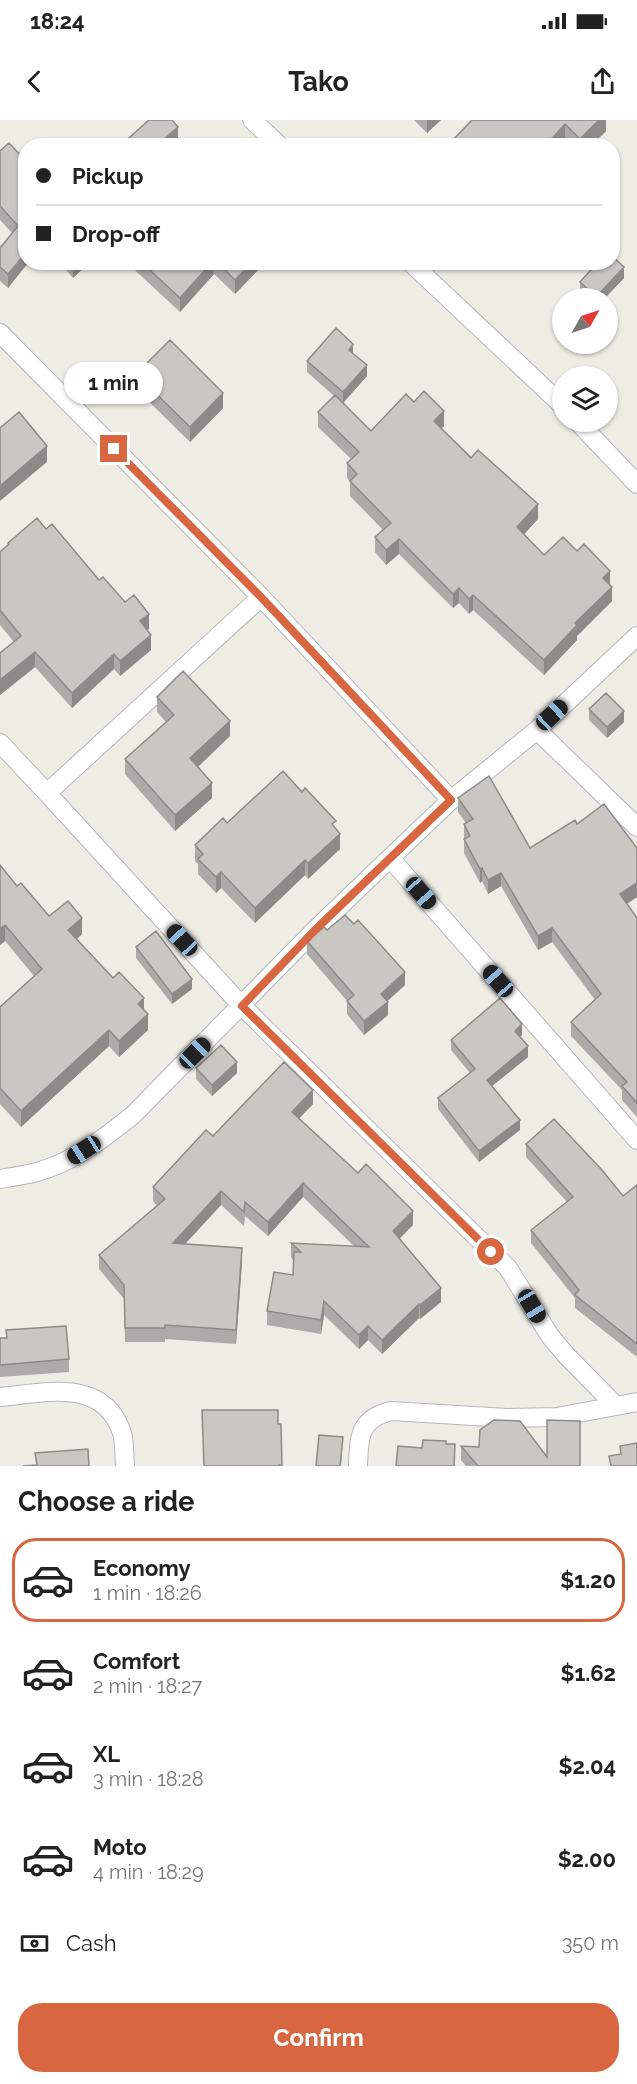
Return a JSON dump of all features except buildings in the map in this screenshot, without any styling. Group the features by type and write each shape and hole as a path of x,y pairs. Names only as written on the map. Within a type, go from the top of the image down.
{"street":[{"path":"252,120 271,138"},
{"path":"419,270 552,396"},
{"path":"0,333 261,597 451,800"},
{"path":"588,432 637,484"},
{"path":"47,793 261,597"},
{"path":"0,1179 48,1168 68,1160 100,1141 134,1115 316,929 390,858 451,800 537,730 637,636"},
{"path":"537,730 637,827"},
{"path":"0,742 242,1006 508,1268 550,1336 616,1406"},
{"path":"390,858 637,1140"},
{"path":"0,1397 67,1391 91,1396 104,1403 116,1417 123,1435 125,1466"},
{"path":"358,1466 361,1433 366,1423 377,1415 391,1411 507,1418 557,1417 637,1402"}],"route":[{"path":"114,449 261,597 451,800 316,929 242,1006 491,1252"}]}
